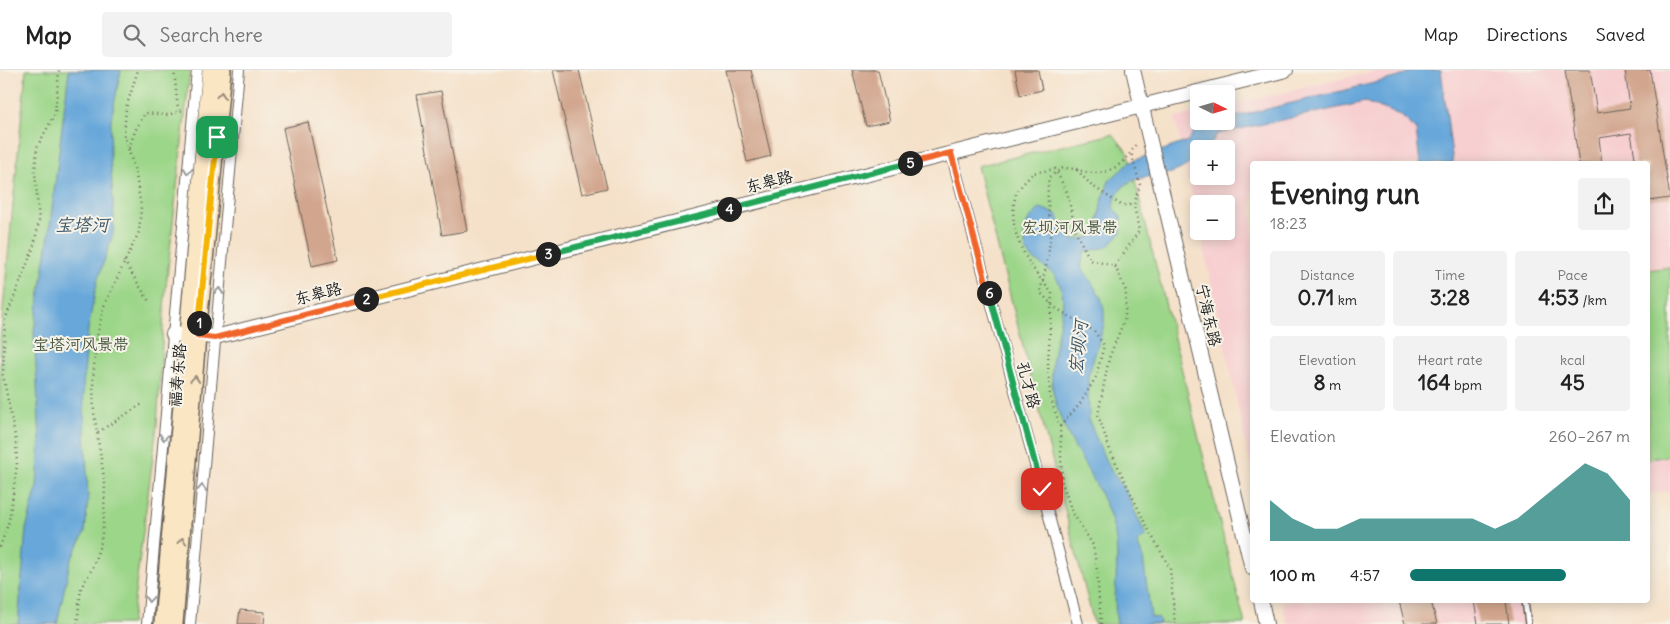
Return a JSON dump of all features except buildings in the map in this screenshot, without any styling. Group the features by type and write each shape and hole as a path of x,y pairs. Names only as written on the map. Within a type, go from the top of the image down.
{"main road":[{"name":"福寿东路","path":"162,624 210,70"},
{"name":"福寿东路","path":"175,624 186,335 223,70"}],"street":[{"path":"147,624 186,335 197,70"},
{"path":"190,624 238,70"},
{"name":"宁海东路","path":"1133,70 1250,560"},
{"name":"东皋路","path":"186,335 215,338 1286,70"},
{"name":"孔才路","path":"951,153 1078,624"},
{"path":"1261,603 1266,624"}],"lane":[{"path":"1525,603 1528,624"}],"path":[{"path":"0,546 9,521 17,465 16,441 3,375 5,320 34,249 39,222 35,171 37,147 55,114 59,70"},
{"path":"77,624 81,588 92,569 101,542 104,515 105,484 93,381 96,341 104,306 139,232 141,207 129,148 124,134 126,108 138,70"},
{"path":"174,70 178,110"},
{"path":"129,148 135,131 145,114 168,115 178,110 194,109"},
{"path":"1060,426 1080,404 1096,377 1104,345 1094,331 1054,307 1040,292 1047,260 1050,228 1046,199 1049,177 1063,168 1076,169 1087,174 1113,170 1131,152 1140,185 1134,205 1138,231 1115,266"},
{"path":"1101,624 1093,545 1072,512 1062,482 1060,426 1050,397 1048,364 1052,293 1033,270 1019,245 1014,219 1017,193 1033,173 1055,169 1067,192 1076,232 1090,260 1115,266"},
{"path":"1076,169 1091,185 1121,205 1134,205"},
{"path":"124,261 150,303"},
{"path":"1115,266 1126,291 1125,318 1109,358 1098,415 1110,450 1146,525 1170,568 1175,624"},
{"path":"98,432 144,403"}],"shaded area":[{"path":"1378,70 1670,70 1670,491 1650,494 1650,161 1250,161 1250,462 1202,240 1235,240 1235,195 1192,195 1175,118 1190,114 1190,130 1235,130 1235,104"},
{"path":"1282,603 1520,603 1523,624 1287,624"}],"green space":[{"name":"宝塔河风景带","path":"26,70 190,70 165,295 157,426 131,624 0,624 0,340"},
{"name":"宏坝河风景带","path":"1113,134 1128,153 1245,624 1094,624 977,166"},
{"path":"1670,267 1670,456 1650,459 1650,270"}],"water":[{"name":"宝塔河","path":"69,70 121,70 111,120 110,155 114,216 113,234 97,282 88,329 83,386 88,498 85,532 70,562 57,624 18,624 26,529 37,487 40,441 34,331 48,241"},
{"name":"宏坝河","path":"1412,70 1441,70 1453,161 1420,161 1416,129 1400,115 1365,102 1217,134 1213,140 1190,140 1190,164 1171,173 1134,180 1121,189 1116,197 1113,208 1121,217 1121,233 1107,247 1084,252 1081,266 1101,297 1104,311 1104,325 1088,377 1089,421 1107,464 1127,494 1146,536 1137,542 1143,558 1151,617 1159,618 1160,624 1117,624 1115,599 1117,547 1112,522 1098,489 1064,426 1053,391 1052,368 1062,312 1062,292 1055,276 1026,252 1026,227 1031,217 1041,208 1058,215 1062,230 1073,240 1091,237 1098,222 1101,204 1109,181 1130,162 1188,141 1195,130 1235,130 1235,117 1399,77"}],"route":[{"path":"217,137 198,336 215,338 299,315 951,153 1042,489"}]}
